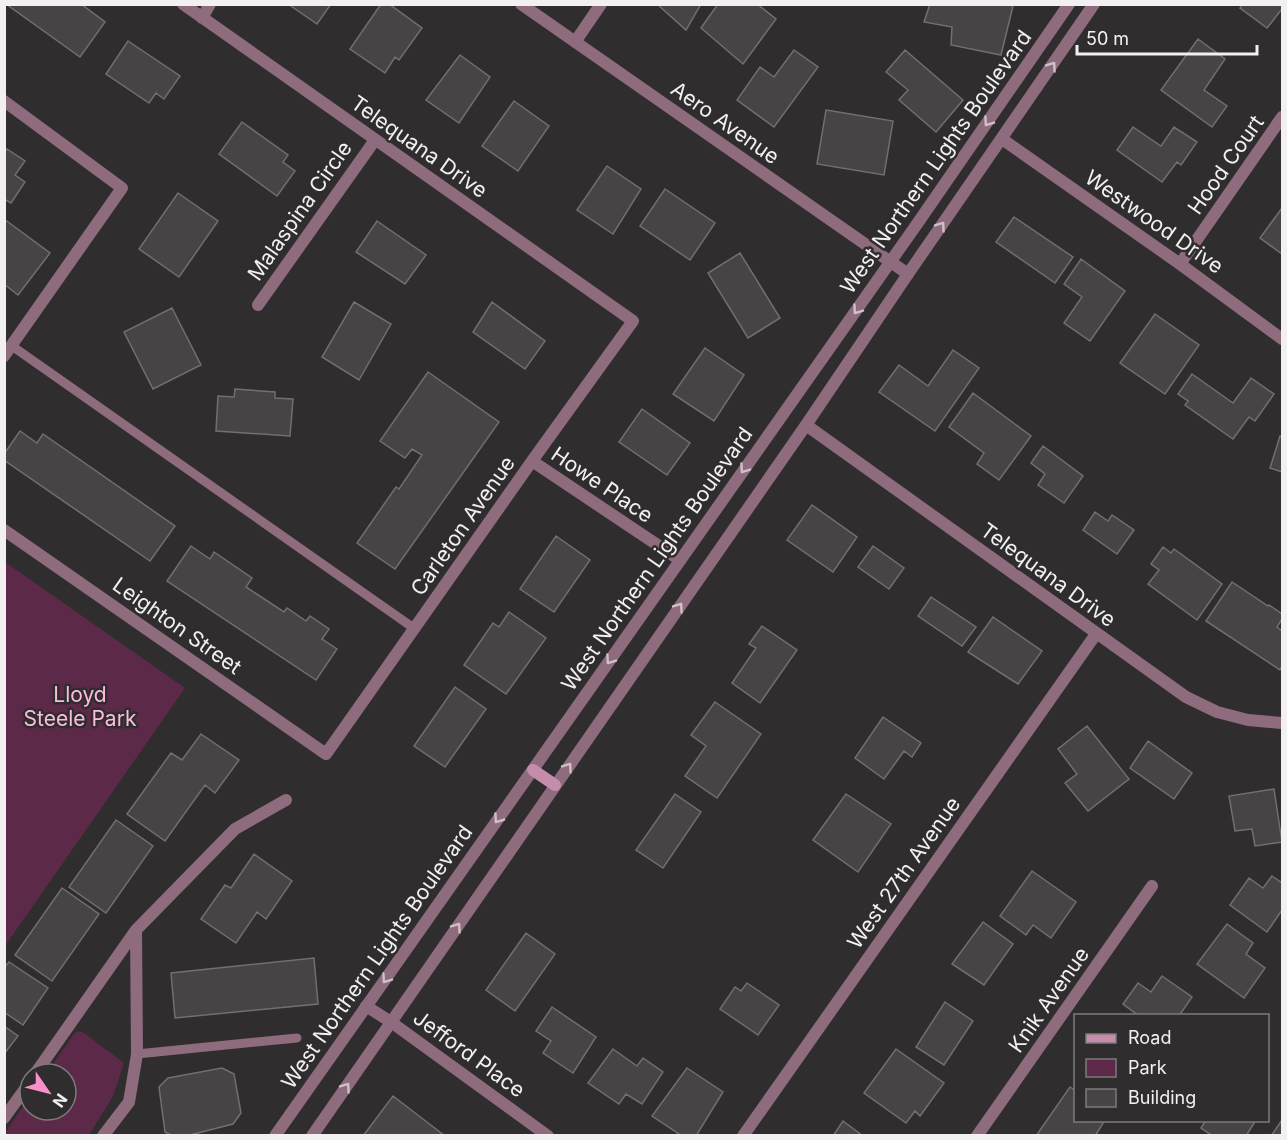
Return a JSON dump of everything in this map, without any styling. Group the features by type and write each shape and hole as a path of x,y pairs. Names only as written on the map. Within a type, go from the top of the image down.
{"main road":[{"path":"532,770 555,785"}],"street":[{"name":"Telequana Drive","path":"183,4 633,321"},
{"path":"202,18 210,4"},
{"name":"Aero Avenue","path":"521,4 908,274"},
{"path":"575,42 602,4"},
{"name":"West Northern Lights Boulevard","path":"275,1136 1069,4"},
{"name":"West Northern Lights Boulevard","path":"312,1136 806,425 1094,4"},
{"path":"4,101 122,188 8,351"},
{"name":"Hood Court","path":"1180,264 1282,117"},
{"name":"Westwood Drive","path":"1002,139 1282,339"},
{"name":"Malaspina Circle","path":"258,305 375,140"},
{"name":"Carleton Avenue","path":"326,754 633,321"},
{"name":"Telequana Drive","path":"806,425 1186,697 1217,712 1248,720 1282,723"},
{"name":"Howe Place","path":"532,461 680,560"},
{"name":"Leighton Street","path":"4,530 326,754"},
{"name":"West 27th Avenue","path":"743,1136 1096,634"},
{"path":"43,1062 136,930 235,829 286,800"},
{"name":"Knik Avenue","path":"977,1136 1152,886"},
{"path":"103,1136 129,1102 137,1054 136,930"},
{"name":"Jefford Place","path":"366,1006 548,1136"},
{"path":"4,1118 18,1099"}],"lane":[{"path":"8,351 415,629"},
{"path":"137,1054 297,1038"}],"green space":[{"name":"Lloyd Steele Park","path":"5,562 185,688 5,946"},
{"path":"78,1031 84,1033 124,1063 113,1096 89,1136 5,1135 18,1114 18,1122 78,1122 78,1062 54,1062"}],"building":[{"path":"6,4 81,4 105,22 80,57"},
{"path":"288,4 331,4 317,24"},
{"path":"381,4 389,4 422,28 399,60 395,57 385,73 350,49"},
{"path":"657,4 701,4 686,30"},
{"path":"718,4 757,4 776,19 743,64 701,28"},
{"path":"930,4 1005,4 1013,6 1001,55 951,45 952,27 924,22"},
{"path":"1243,4 1282,4 1282,9 1267,28 1240,8"},
{"path":"1198,39 1225,59 1204,90 1227,106 1212,127 1161,90"},
{"path":"128,41 180,76 164,99 156,93 149,103 106,74"},
{"path":"794,50 818,67 774,127 737,100 760,67 774,77"},
{"path":"905,50 963,100 936,132 899,100 908,90 886,72"},
{"path":"460,55 490,77 459,123 426,100"},
{"path":"514,101 549,126 518,171 482,146"},
{"path":"826,110 893,121 884,175 817,164"},
{"path":"242,122 288,155 283,162 295,171 277,196 219,154"},
{"path":"1133,127 1161,146 1174,127 1197,142 1181,165 1177,162 1162,182 1117,150"},
{"path":"7,149 25,161 15,175 25,182 11,203 4,199 4,153"},
{"path":"607,166 641,189 613,234 577,210"},
{"path":"665,189 715,223 690,260 640,226"},
{"path":"178,193 218,221 179,277 139,249"},
{"path":"1282,208 1282,254 1260,238"},
{"path":"1014,217 1073,257 1055,283 996,242"},
{"path":"4,219 50,253 18,295 4,284"},
{"path":"377,221 426,255 405,284 356,252"},
{"path":"740,253 780,318 748,338 708,273"},
{"path":"1081,259 1125,291 1090,341 1064,323 1082,297 1064,284"},
{"path":"354,302 391,324 359,380 322,357"},
{"path":"492,302 545,341 525,369 473,332"},
{"path":"172,308 201,365 153,389 124,332"},
{"path":"1155,314 1199,345 1165,394 1120,363"},
{"path":"705,348 744,375 714,421 673,394"},
{"path":"953,350 979,368 935,431 879,392 899,365 928,386"},
{"path":"428,372 499,422 395,569 357,543 396,487 399,489 422,455 412,449 405,458 380,441"},
{"path":"1192,374 1233,403 1251,378 1274,394 1255,421 1249,417 1233,439 1185,405 1188,401 1178,394"},
{"path":"235,389 275,392 275,398 293,399 290,436 216,431 218,396 234,397"},
{"path":"973,393 1031,436 999,480 977,464 984,453 949,427"},
{"path":"642,409 690,443 667,475 619,442"},
{"path":"20,431 37,443 43,434 175,526 150,561 4,460 4,454"},
{"path":"1280,436 1282,437 1282,472 1270,468"},
{"path":"1043,446 1083,476 1064,503 1038,485 1045,474 1031,463"},
{"path":"812,505 857,537 833,572 787,540"},
{"path":"1095,512 1108,521 1112,515 1134,530 1117,554 1083,530"},
{"path":"556,536 590,560 554,612 520,589"},
{"path":"191,546 210,559 214,552 252,578 246,587 284,612 287,608 306,621 310,616 329,629 322,639 337,649 316,680 167,581"},
{"path":"873,546 904,568 889,589 858,567"},
{"path":"1163,547 1171,553 1174,549 1222,584 1197,620 1148,584 1159,570 1151,564"},
{"path":"1232,582 1282,614 1277,627 1282,631 1280,670 1206,621"},
{"path":"931,597 976,627 962,646 918,616"},
{"path":"509,612 546,638 506,694 464,665 493,623 499,627"},
{"path":"993,617 1042,651 1018,684 968,652"},
{"path":"762,626 797,650 760,703 732,683 756,648 749,644"},
{"path":"455,687 486,709 445,767 414,746"},
{"path":"715,702 761,734 717,798 685,776 706,746 691,735"},
{"path":"883,717 921,743 912,757 904,751 884,779 855,758"},
{"path":"1087,726 1129,779 1088,811 1065,783 1077,774 1058,749"},
{"path":"201,734 239,760 215,793 205,785 165,841 127,814 171,753 182,760"},
{"path":"1148,741 1192,773 1174,799 1130,768"},
{"path":"1274,789 1282,842 1255,846 1252,829 1235,831 1229,796"},
{"path":"675,794 701,812 663,868 636,850"},
{"path":"846,794 891,824 858,872 813,840"},
{"path":"116,820 153,846 106,913 69,887"},
{"path":"254,854 292,881 266,919 257,912 236,943 201,919 225,885 231,888"},
{"path":"1032,871 1076,902 1051,938 1033,925 1026,935 1000,916"},
{"path":"1272,876 1282,883 1282,910 1267,932 1230,905 1249,878 1263,888"},
{"path":"62,888 99,914 52,981 15,955"},
{"path":"983,922 1013,944 984,985 952,964"},
{"path":"1227,924 1253,943 1246,954 1265,968 1244,998 1197,964"},
{"path":"526,933 555,954 515,1011 486,990"},
{"path":"314,958 318,1004 175,1018 171,973"},
{"path":"9,962 48,988 23,1025 4,1012 4,968"},
{"path":"1162,976 1192,997 1180,1014 1136,1014 1123,1004 1138,983 1151,992"},
{"path":"747,983 779,1005 758,1035 720,1009 735,987 741,991"},
{"path":"945,1002 973,1021 944,1065 916,1047"},
{"path":"552,1007 596,1037 573,1073 543,1053 551,1041 536,1031"},
{"path":"4,1026 18,1036 4,1054"},
{"path":"613,1049 637,1066 643,1058 663,1072 642,1104 626,1094 619,1104 588,1083"},
{"path":"896,1049 944,1083 920,1116 915,1111 906,1123 864,1093"},
{"path":"222,1068 234,1074 241,1113 233,1124 186,1136 173,1136 165,1132 159,1087 168,1078"},
{"path":"687,1068 723,1092 696,1136 682,1136 652,1116"},
{"path":"1070,1087 1074,1090 1074,1122 1104,1122 1095,1136 1036,1136"},
{"path":"393,1096 445,1136 363,1136"},
{"path":"1282,1120 1282,1136 1271,1136"},
{"path":"843,1121 863,1136 833,1136"},
{"path":"1205,1122 1255,1122 1246,1136 1213,1136 1201,1128"}]}
